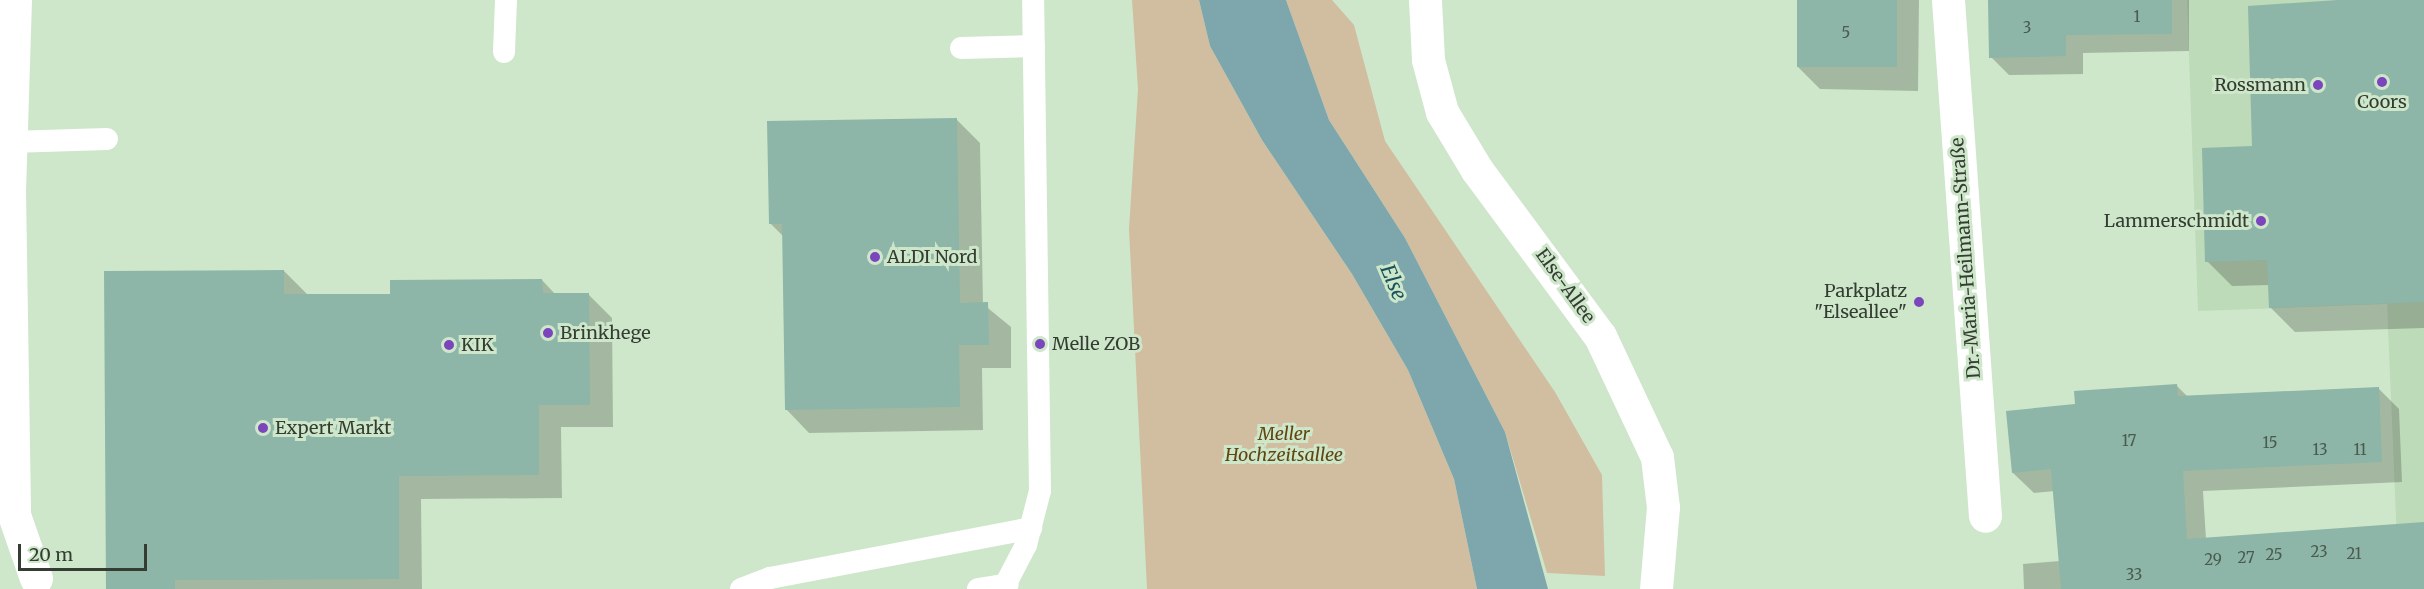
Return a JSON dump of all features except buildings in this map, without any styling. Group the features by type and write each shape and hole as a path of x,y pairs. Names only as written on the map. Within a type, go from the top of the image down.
{"street":[{"path":"15,0 10,142 14,515 42,583"},
{"name":"Else-Allee","path":"1425,0 1428,60 1442,112 1477,170 1600,336 1657,457 1663,507 1656,589"},
{"name":"Dr.-Maria-Heilmann-Straße","path":"1948,0 1985,516"}],"lane":[{"path":"504,52 506,0"},
{"path":"978,589 1006,587 1031,528 1040,491 1034,0"},
{"path":"962,48 1034,46"},
{"path":"10,142 107,139"},
{"path":"741,589 770,578 1031,528"}],"shaded area":[{"path":"2187,0 2424,0 2424,589 2399,589 2387,304 2198,311"}],"green space":[{"name":"Meller Hochzeitsallee","path":"1132,0 1199,0 1210,46 1262,140 1352,274 1408,370 1454,479 1477,589 1147,589 1129,229 1138,89"},
{"path":"1286,0 1332,0 1354,25 1385,141 1555,392 1602,475 1605,576 1547,573 1505,432 1405,238 1329,120"}],"water":[{"name":"Else","path":"1199,0 1286,0 1329,120 1405,238 1505,432 1548,589 1477,589 1454,479 1408,370 1352,274 1262,140 1210,46"}],"place":[{"name":"Coors","path":"2382,82"},
{"name":"Rossmann","path":"2318,85"},
{"name":"Lammerschmidt","path":"2261,221"},
{"name":"ALDI Nord","path":"875,257"},
{"name":"Parkplatz \"Elseallee\"","path":"1919,302"},
{"name":"Brinkhege","path":"548,333"},
{"name":"Melle ZOB","path":"1040,344"},
{"name":"KIK","path":"449,345"},
{"name":"Expert Markt","path":"263,428"}]}
